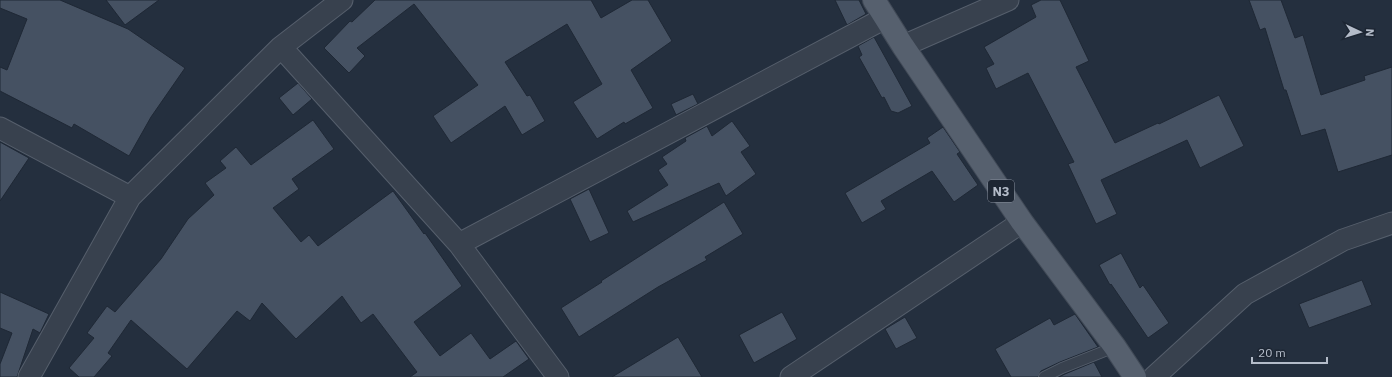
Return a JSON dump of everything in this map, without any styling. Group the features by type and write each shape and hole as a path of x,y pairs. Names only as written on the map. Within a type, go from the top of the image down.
{"main road":[{"name":"N3","path":"880,9 902,46 1022,222 1115,346 1135,377"}],"street":[{"path":"29,377 130,197 281,47 342,0"},
{"path":"902,46 1008,0"},
{"path":"459,244 880,9"},
{"path":"281,47 459,244 558,377"},
{"path":"0,128 130,197"},
{"path":"791,377 1022,222"},
{"path":"1154,377 1245,294 1343,240 1392,223"}],"lane":[{"path":"1044,377 1115,346"}],"building":[{"path":"0,0 60,0 128,29 185,68 151,117 129,156 74,124 72,128 0,91 0,67 7,70 27,19 0,8"},
{"path":"106,0 159,0 125,25"},
{"path":"375,0 591,0 601,18 632,0 648,0 672,41 631,70 653,108 625,124 624,122 597,139 573,102 602,84 567,24 505,62 527,96 530,95 545,121 522,135 505,106 451,143 433,116 478,85 414,4 357,48 365,56 349,73 324,48 350,21 352,22"},
{"path":"835,0 859,0 866,14 847,25"},
{"path":"1041,0 1060,0 1089,61 1076,67 1115,143 1219,95 1244,146 1200,168 1187,140 1101,180 1117,214 1096,224 1068,164 1074,162 1028,73 996,89 986,68 994,64 984,47 1036,17 1031,5"},
{"path":"1249,0 1281,0 1295,38 1303,35 1321,95 1365,80 1364,76 1392,67 1392,155 1338,172 1325,129 1301,136 1286,90 1284,90 1265,28 1260,30"},
{"path":"874,37 912,106 898,113 891,111 859,57 862,55 858,46"},
{"path":"298,83 312,99 293,115 279,98"},
{"path":"693,94 698,104 676,115 671,104"},
{"path":"313,120 334,149 292,179 299,189 273,208 301,242 309,235 318,246 393,191 424,234 425,233 462,286 414,322 440,356 471,333 490,359 516,341 529,359 503,377 410,377 417,372 373,314 361,323 342,296 296,339 262,303 250,321 237,311 187,369 131,320 108,353 112,356 94,377 79,377 69,368 94,338 87,333 107,306 115,312 161,259 188,219 214,195 205,183 226,168 220,161 236,147 251,165"},
{"path":"732,121 750,146 741,152 756,174 726,196 719,183 633,222 627,211 668,185 658,170 667,164 662,157 686,141 685,138 707,126 712,136"},
{"path":"943,127 960,152 957,154 978,185 954,202 932,171 881,201 886,209 862,223 845,193 930,143 927,138"},
{"path":"0,142 29,158 0,201"},
{"path":"589,189 609,233 590,242 570,199"},
{"path":"724,202 743,234 705,257 707,260 658,287 579,337 561,308"},
{"path":"1121,253 1140,288 1143,285 1169,323 1148,338 1111,284 1110,285 1099,265"},
{"path":"1362,280 1372,305 1309,328 1299,304"},
{"path":"0,292 49,314 40,333 33,329 17,377 0,377 0,364 12,333 0,328"},
{"path":"782,312 797,339 754,363 739,335"},
{"path":"1075,314 1098,347 1041,371 1038,377 1011,377 995,349 1050,318 1054,325"},
{"path":"905,317 917,338 896,349 885,329"},
{"path":"678,337 702,377 612,377"},
{"path":"1094,362 1102,377 1059,377 1065,374"}]}
